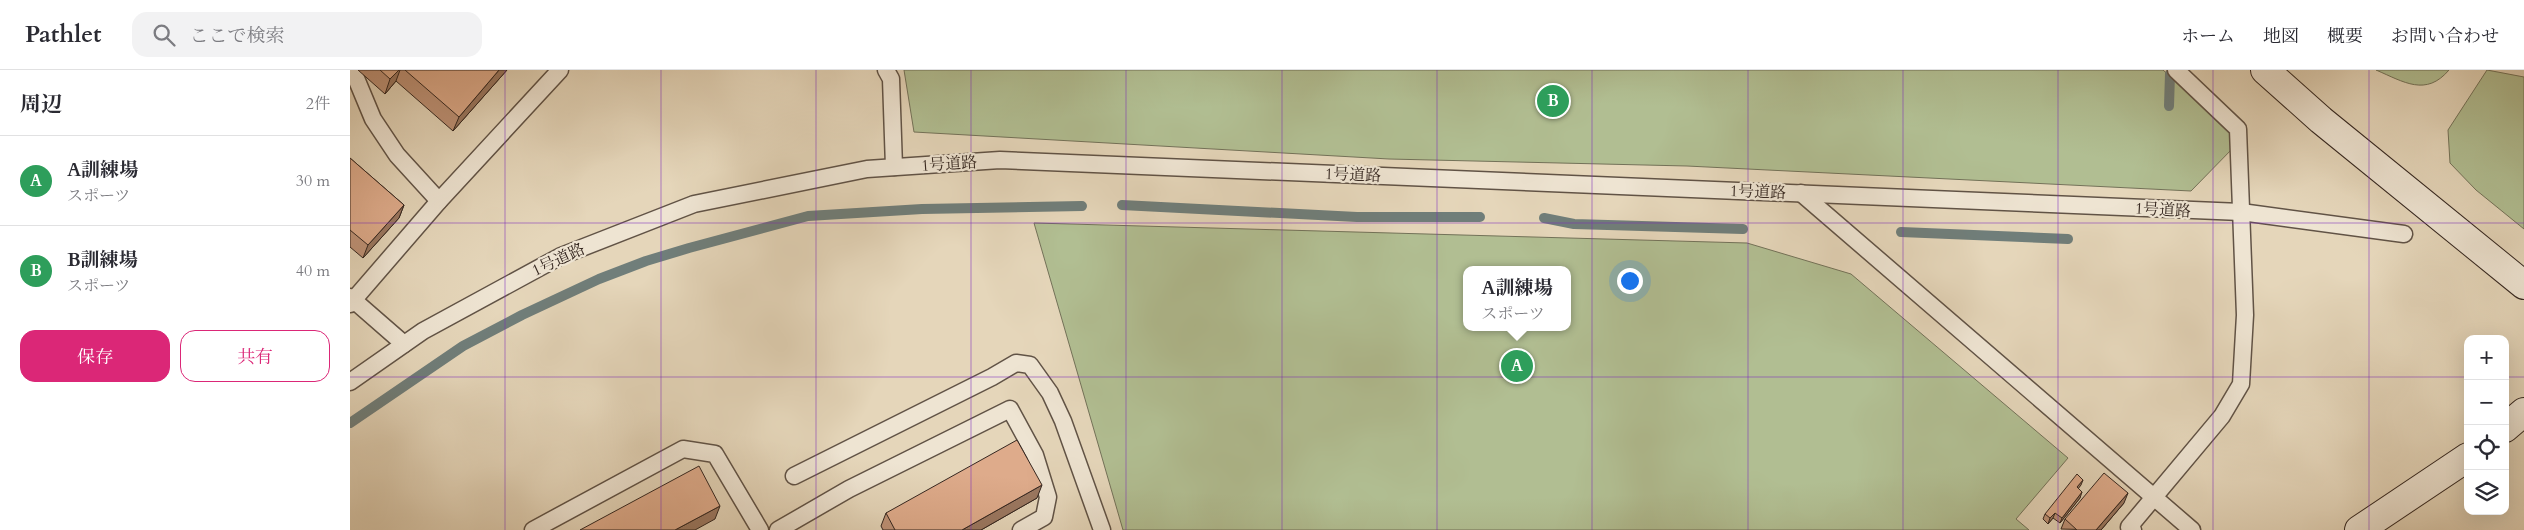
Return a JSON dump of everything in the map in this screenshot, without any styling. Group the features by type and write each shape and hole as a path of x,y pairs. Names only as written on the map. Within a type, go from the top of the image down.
{"street":[{"path":"2265,70 2321,120 2524,285"},
{"path":"2509,425 2524,412"},
{"path":"2359,530 2464,460"}],"lane":[{"path":"404,344 351,300 560,70"},
{"path":"886,70 891,79 894,167"},
{"path":"2133,530 2129,527 2222,416 2241,384 2245,315 2238,129 2176,70"},
{"path":"350,74 353,72 373,119 397,155 439,201"},
{"name":"1号道路","path":"350,382 423,331 561,256 694,204 867,169 894,167 1000,160 2241,212 2404,234"},
{"path":"1801,193 2192,530"},
{"path":"794,476 992,377 1016,363 1030,365 1050,393 1063,421 1102,530"},
{"path":"778,530 849,489 1010,409 1035,455 1048,498 1044,517 1022,530"},
{"path":"534,530 684,449 714,454 760,530"}],"green space":[{"path":"904,70 2163,70 2233,133 2234,147 2191,191 1687,166 1389,159 914,132"},
{"path":"2376,70 2449,70 2432,83 2414,85"},
{"path":"2487,70 2524,77 2524,229 2476,190 2450,163 2448,130"},
{"path":"1034,223 1747,243 1851,274 2068,458 2016,519 2029,530 1123,530"}],"building":[{"path":"380,70 399,70 390,79"},
{"path":"405,70 499,70 459,117"},
{"path":"350,158 404,205 368,245 350,230"},
{"path":"1017,440 1042,485 962,530 895,530 886,513"},
{"path":"699,466 720,506 675,530 580,530"},
{"path":"2104,473 2128,493 2096,530 2077,530 2065,519"},
{"path":"2077,474 2083,480 2077,487 2082,492 2062,518 2055,513 2050,518 2045,514"}],"waterway":[{"path":"2169,106 2170,74"},
{"path":"1122,205 1357,217 1480,217"},
{"path":"350,423 463,346 522,315 599,279 646,261 689,248 808,216 922,209 1082,206"},
{"path":"1544,218 1574,224 1743,229"},
{"path":"1901,232 2068,239"}],"place":[{"name":"B訓練場","path":"1553,101"},
{"name":"A訓練場","path":"1517,366"}]}
